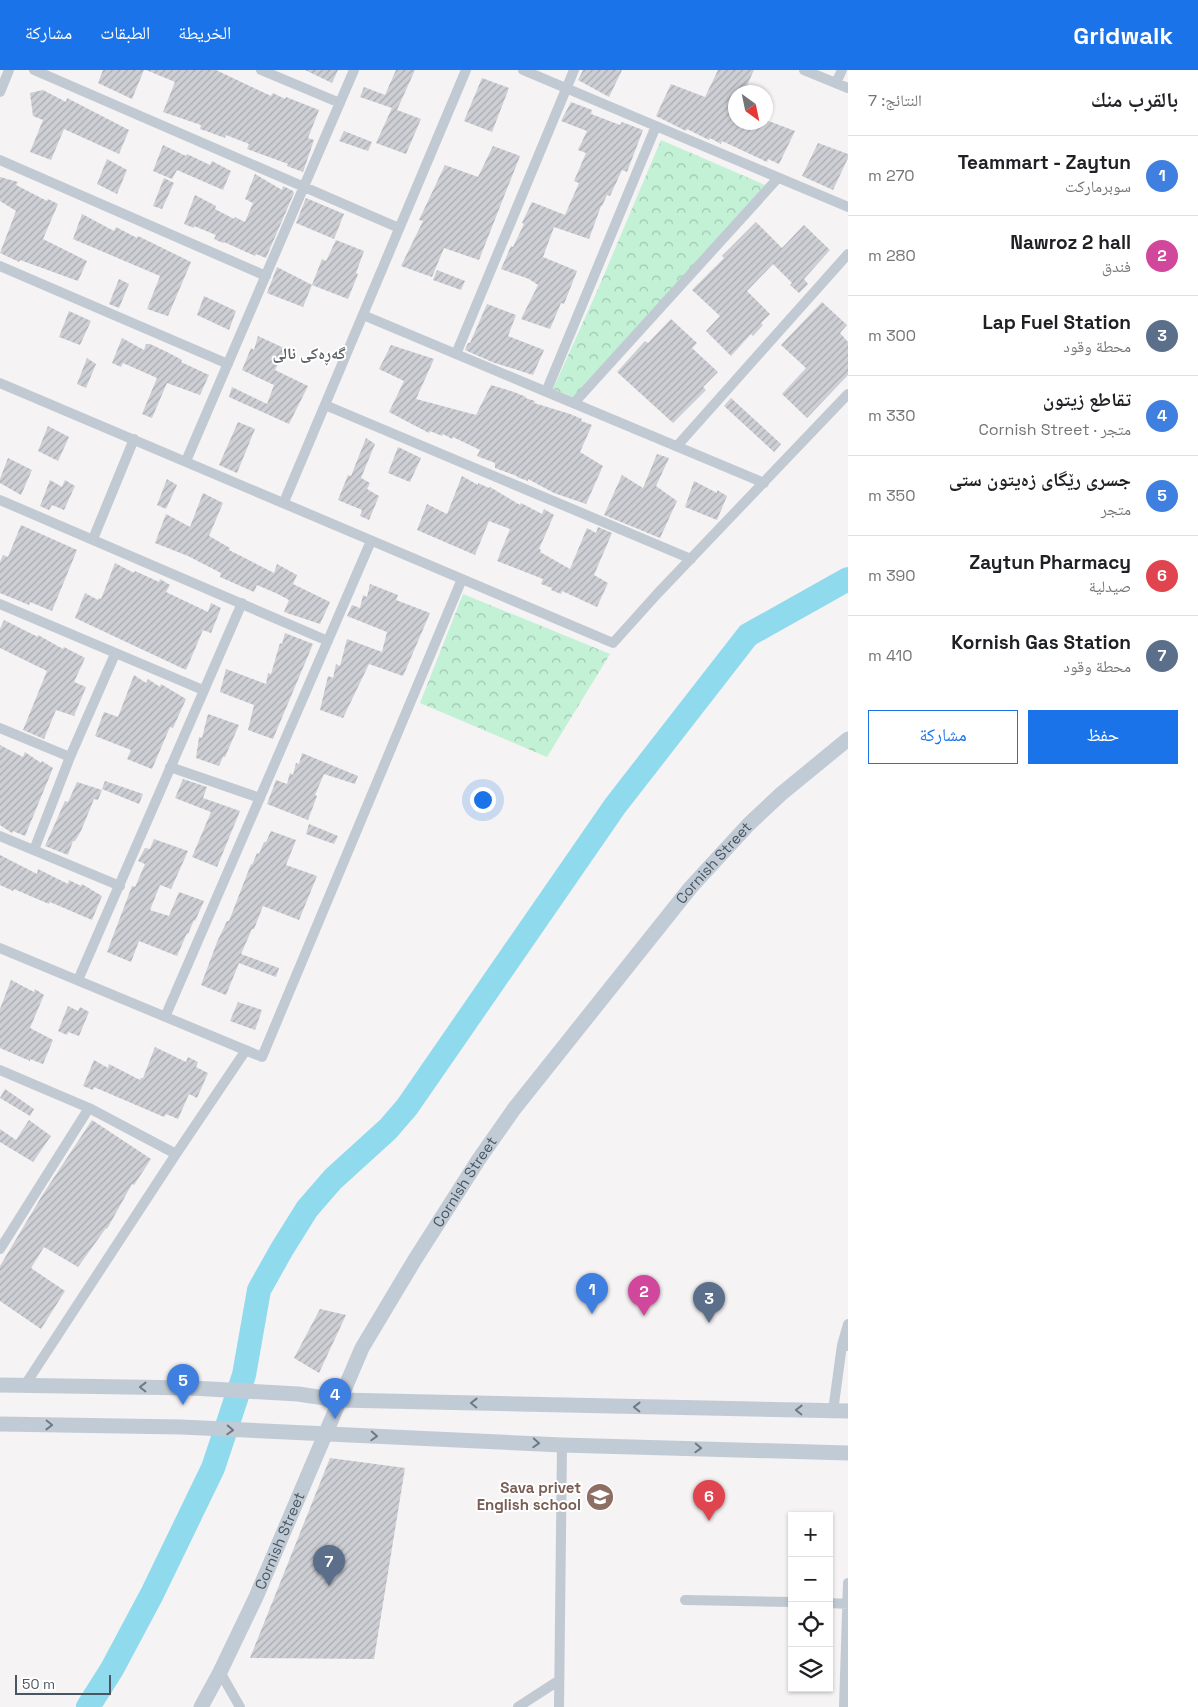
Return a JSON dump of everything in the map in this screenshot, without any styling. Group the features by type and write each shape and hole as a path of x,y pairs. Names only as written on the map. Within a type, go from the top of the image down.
{"street":[{"path":"0,92 8,70"},
{"path":"34,70 399,228"},
{"path":"261,70 340,103"},
{"path":"186,461 354,70"},
{"path":"284,502 466,70"},
{"path":"523,70 848,207"},
{"path":"456,354 574,70"},
{"path":"804,70 848,88"},
{"path":"836,83 842,70"},
{"path":"546,392 656,126"},
{"path":"0,160 266,276"},
{"path":"574,404 778,178"},
{"path":"677,446 848,254"},
{"path":"0,266 228,364"},
{"path":"363,315 764,483"},
{"path":"0,382 613,643 658,593 848,394"},
{"path":"325,405 691,559"},
{"path":"92,539 134,439"},
{"path":"0,500 328,641"},
{"path":"165,1016 371,541"},
{"path":"0,948 262,1057 462,579"},
{"path":"78,980 242,603"},
{"path":"0,604 203,690"},
{"path":"34,850 70,757 115,654"},
{"path":"0,728 70,757"},
{"name":"Cornish Street","path":"201,1707 260,1588 356,1360 376,1323 446,1210 514,1109 663,920 720,855 781,794 848,739"},
{"path":"170,767 260,798"},
{"path":"0,836 120,886"},
{"path":"25,1386 246,1050"},
{"path":"0,1070 89,1108 176,1154"},
{"path":"0,1248 89,1108"},
{"path":"0,1386 192,1388 298,1394 339,1400 840,1411 848,1324"},
{"path":"0,1424 182,1427 562,1444 848,1453"},
{"path":"559,1707 562,1444"},
{"path":"844,1707 848,1583"},
{"path":"685,1600 788,1602"},
{"path":"833,1603 847,1604"},
{"path":"220,1672 240,1707"},
{"path":"518,1707 558,1680"}],"green space":[{"path":"661,140 765,185 574,398 553,389"},
{"path":"463,594 610,654 547,757 420,703"}],"building":[{"path":"103,70 144,70 132,99 98,83"},
{"path":"146,70 216,70 271,96 273,93 319,110 308,138 314,140 303,172 287,166 288,164 247,149 249,144 226,135 225,138 200,129 201,125 163,112 175,82"},
{"path":"305,70 338,70 332,83"},
{"path":"396,70 415,70 397,110 421,119 406,154 376,143 392,108 360,97 364,87 385,95"},
{"path":"583,70 622,70 609,97 578,80"},
{"path":"718,70 754,70 747,85 728,85 728,130 773,130 773,123 795,131 779,164 768,159 767,162 722,141 721,144 710,138 709,140 656,116 671,84 705,97"},
{"path":"482,78 509,88 492,132 464,121"},
{"path":"43,90 66,102 67,98 129,130 119,154 64,129 51,160 30,152 43,120 33,116 30,93"},
{"path":"571,102 592,110 591,114 620,125 622,122 643,130 627,172 622,170 610,196 607,195 589,239 554,227 543,257 577,271 564,304 561,303 550,329 521,319 538,285 529,279 501,269 511,246 513,247 524,224 522,223 532,202 565,215 579,183 574,181 586,153 578,150 587,131 561,121"},
{"path":"344,131 372,142 368,151 339,141"},
{"path":"818,143 848,154 848,158 833,190 802,176"},
{"path":"163,145 210,165 212,161 231,171 223,190 177,170 172,179 153,171"},
{"path":"493,146 520,156 479,260 444,248 432,277 401,266 423,221 419,220 445,165 478,177"},
{"path":"107,159 127,170 117,194 97,184"},
{"path":"255,174 282,190 283,186 294,193 266,258 256,254 255,256 223,243 214,239 216,235 184,224 195,195 216,206 215,209 234,219 235,217 245,222 253,203 245,199"},
{"path":"0,177 18,182 16,185 47,201 48,199 58,204 43,239 87,261 78,281 20,260 19,262 0,253 16,211 0,201"},
{"path":"164,178 174,183 162,209 153,206"},
{"path":"306,198 344,214 334,239 296,223"},
{"path":"82,214 114,231 116,227 191,262 168,316 147,309 160,276 73,239"},
{"path":"756,222 782,248 804,225 830,250 804,279 808,284 799,293 773,264 747,291 770,314 761,323 763,325 753,336 751,334 731,356 706,331 720,316 692,290"},
{"path":"336,240 364,251 356,273 358,274 348,299 312,285 322,259 326,261"},
{"path":"277,267 312,285 303,307 267,293"},
{"path":"437,270 465,281 461,290 433,280"},
{"path":"119,279 129,284 119,308 109,304"},
{"path":"204,296 236,311 229,330 197,315"},
{"path":"822,302 847,325 840,333 848,342 848,375 807,418 782,394 806,368 781,345"},
{"path":"487,304 516,315 508,336 544,350 533,375 492,362 465,350"},
{"path":"69,311 91,321 80,345 59,337"},
{"path":"671,319 697,343 692,348 718,372 703,387 706,390 673,423 617,372 645,341 648,343"},
{"path":"258,336 286,349 275,370 308,386 289,424 229,397 232,387 267,404 274,385 242,370 251,348 254,350"},
{"path":"122,338 144,350 146,344 150,344 182,360 181,362 209,375 200,395 167,383 152,418 142,414 157,378 123,363 121,367 112,363"},
{"path":"391,345 434,359 416,399 476,415 491,385 526,397 535,401 534,403 570,414 592,425 580,452 603,466 586,504 554,493 528,479 528,481 495,468 495,463 477,456 480,450 453,437 452,439 443,434 442,436 430,431 429,433 389,412 404,381 379,369"},
{"path":"87,358 96,364 86,388 77,384"},
{"path":"731,398 781,444 774,452 724,406"},
{"path":"238,422 255,429 237,473 219,465"},
{"path":"48,426 69,437 58,461 38,451"},
{"path":"366,438 375,444 361,478 370,483 367,489 379,496 369,520 360,516 362,510 338,500 348,475 351,476"},
{"path":"398,447 421,458 410,482 388,473"},
{"path":"657,454 669,458 656,486 677,501 660,538 604,515 622,475 643,488"},
{"path":"8,458 32,470 21,495 0,483"},
{"path":"462,476 478,485 478,483 490,487 520,505 521,503 542,514 544,509 554,515 539,549 541,550 540,552 570,569 587,528 596,533 598,527 612,533 594,575 608,583 597,607 562,591 561,594 551,590 552,588 541,584 543,579 497,561 510,529 489,521 475,555 417,530 427,504 447,514"},
{"path":"167,479 177,485 166,509 157,505"},
{"path":"50,480 62,487 65,480 75,486 64,510 52,505 49,510 40,506"},
{"path":"694,481 727,496 717,520 685,507"},
{"path":"203,493 223,503 209,536 230,548 229,550 274,573 277,564 297,575 293,584 330,602 320,624 284,612 289,600 278,594 257,585 254,592 220,577 221,573 188,556 155,543 166,514 190,527"},
{"path":"21,525 77,550 52,611 30,602 29,605 0,593 0,562 3,555 8,557"},
{"path":"115,563 134,573 135,571 159,582 160,579 170,585 166,592 208,612 211,603 221,608 211,633 203,630 186,670 75,618 85,593 98,600 99,598 101,599"},
{"path":"370,584 398,595 396,600 430,613 403,676 369,664 343,718 320,710 328,676 333,678 336,664 340,666 347,639 382,652 387,632 347,616 352,605 360,608 363,595 367,597"},
{"path":"4,620 85,658 74,682 86,687 74,716 56,710 44,739 23,730 47,671 0,648 0,629"},
{"path":"285,633 313,644 273,739 248,730 254,705 220,692 226,669 266,684 268,673 271,674 280,643 282,644"},
{"path":"134,675 146,683 148,679 160,687 161,684 186,699 173,728 170,727 152,769 127,759 131,750 95,736 104,712 118,717"},
{"path":"208,714 239,725 219,766 196,758 199,737 202,738"},
{"path":"0,745 23,757 25,752 41,763 42,761 53,768 25,836 13,831 12,833 0,825"},
{"path":"302,753 358,776 355,784 324,774 315,795 317,796 308,820 267,804 276,780 287,784 290,773 293,775 296,763 299,764"},
{"path":"183,779 207,787 203,798 240,811 217,867 192,857 211,812 175,798"},
{"path":"105,781 143,794 139,804 102,789"},
{"path":"77,782 102,790 98,800 94,799 81,831 75,841 73,841 68,855 45,846 65,801 68,802"},
{"path":"309,824 338,836 334,844 306,834"},
{"path":"271,831 296,840 286,865 317,876 299,920 263,906 241,954 279,968 276,977 239,963 226,995 201,985 217,942 227,921 229,921 251,864 257,853 259,854"},
{"path":"154,839 188,851 171,889 160,885 150,910 169,916 179,892 204,901 177,956 139,941 131,962 107,952 132,886 135,887 145,864 138,861 145,848 150,849"},
{"path":"0,855 37,874 38,869 68,884 69,880 81,886 82,884 102,896 92,920 50,902 49,904 0,885"},
{"path":"11,980 34,992 35,989 44,995 30,1028 53,1040 43,1064 30,1059 30,1061 0,1048 0,1009"},
{"path":"238,1002 262,1010 255,1030 230,1021"},
{"path":"68,1006 78,1011 80,1007 89,1012 79,1036 68,1032 67,1035 58,1031"},
{"path":"155,1047 186,1062 188,1057 198,1062 196,1067 208,1073 197,1098 189,1094 178,1119 166,1114 164,1117 94,1087 93,1090 83,1086 94,1060 108,1068 109,1064 140,1080 143,1078"},
{"path":"5,1089 34,1109 30,1116 0,1098"},
{"path":"29,1120 51,1136 33,1162 0,1142 0,1129 16,1140"},
{"path":"92,1120 151,1159 134,1185 132,1184 107,1229 78,1267 44,1247 31,1268 65,1291 41,1329 0,1301 0,1266 43,1194"},
{"path":"320,1309 346,1315 319,1373 294,1358"},
{"path":"330,1458 405,1468 374,1659 250,1658"}],"waterway":[{"path":"88,1707 112,1669 152,1594 213,1468 244,1375 259,1290 307,1209 333,1179 388,1129 407,1107 615,806 748,635 848,579"}],"place":[{"name":"Teammart - Zaytun","path":"592,1314"},
{"name":"Nawroz 2 hall","path":"644,1316"},
{"name":"Lap Fuel Station","path":"709,1323"},
{"name":"جسری رێگای زەیتون ستی","path":"183,1405"},
{"name":"تقاطع زيتون","path":"335,1419"},
{"name":"Sava privet English school","path":"600,1497"},
{"name":"Zaytun Pharmacy","path":"709,1521"},
{"name":"Kornish Gas Station","path":"329,1586"}],"district":[{"name":"گەڕەکی نالی","path":"309,353"}]}
